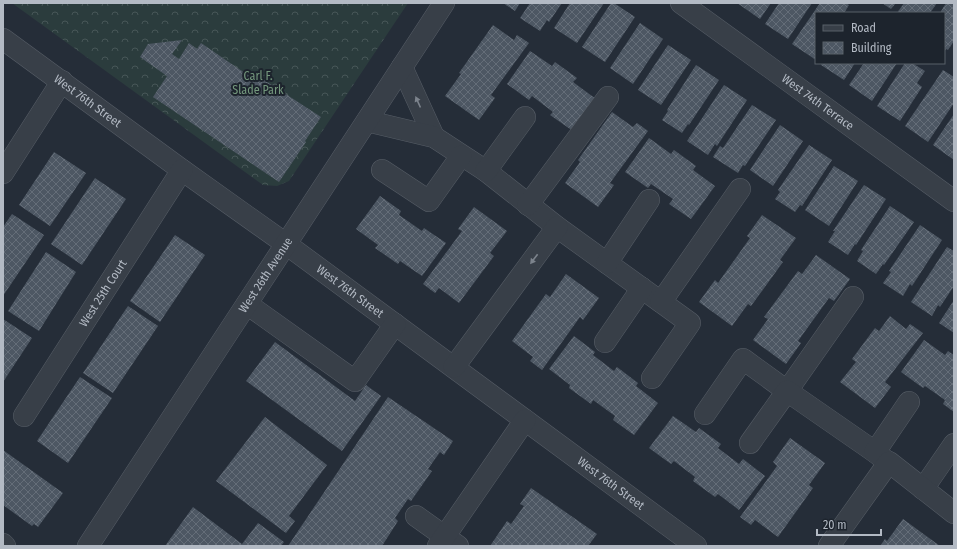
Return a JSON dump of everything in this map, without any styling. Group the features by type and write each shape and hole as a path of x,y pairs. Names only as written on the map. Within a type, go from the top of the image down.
{"street":[{"name":"West 26th Avenue","path":"96,543 247,304 444,3"},
{"name":"West 74th Terrace","path":"681,3 954,201"},
{"name":"West 76th Street","path":"3,39 286,244 696,546"},
{"path":"402,67 434,137"},
{"path":"3,173 62,81"},
{"path":"528,205 608,97"},
{"path":"486,172 525,117"},
{"path":"367,121 434,137 486,172 557,227 690,323 652,378"},
{"path":"382,170 429,201 461,156"},
{"name":"West 25th Court","path":"24,416 182,170"},
{"path":"661,302 740,189"},
{"path":"607,263 649,200"},
{"path":"454,368 557,227"},
{"path":"605,342 642,288"},
{"path":"750,443 853,297"},
{"path":"247,304 355,381 395,324"},
{"path":"705,414 743,359 882,457 954,513"},
{"path":"829,546 882,457 909,402"},
{"path":"416,516 447,543 525,420"},
{"path":"923,489 954,444"}],"green space":[{"name":"Carl F. Slade Park","path":"12,3 408,3 289,181 277,186 263,185"}],"building":[{"path":"503,3 520,3 515,11"},
{"path":"530,3 562,3 549,22 547,20 540,31 520,18"},
{"path":"570,3 604,3 577,43 554,28"},
{"path":"611,3 614,3 635,17 605,62 582,47"},
{"path":"737,3 771,3 760,19"},
{"path":"779,3 812,3 788,39 765,24"},
{"path":"820,3 846,3 849,5 845,12 815,12 815,59 792,44"},
{"path":"882,3 896,3 891,9"},
{"path":"904,3 937,3 931,12 898,12"},
{"path":"946,3 954,3 954,41 948,50 946,49 945,50 945,12 941,12"},
{"path":"640,23 663,39 633,84 610,68"},
{"path":"493,25 514,40 517,35 529,43 491,95 495,98 479,120 445,96 461,74 459,73"},
{"path":"182,40 172,54 179,59 189,43 197,49 201,43 255,80 258,76 321,117 279,182 153,97 167,76 140,57 148,44"},
{"path":"668,45 691,60 661,105 638,90"},
{"path":"530,51 552,66 555,62 577,78 573,82 596,99 573,131 550,115 553,112 532,96 529,100 507,84"},
{"path":"822,64 854,64 844,80"},
{"path":"863,64 896,64 872,101 849,85"},
{"path":"904,64 914,64 925,71 917,83 922,87 900,121 877,106"},
{"path":"696,65 719,80 682,133 662,120"},
{"path":"943,70 954,77 954,103 928,142 905,126"},
{"path":"724,85 747,100 717,146 715,144 708,155 687,141"},
{"path":"752,105 776,120 745,166 743,165 738,173 713,157 720,146 723,148"},
{"path":"612,112 633,127 637,123 648,131 610,183 614,185 598,207 565,183 580,162 578,160"},
{"path":"954,114 954,160 933,145"},
{"path":"780,125 803,141 773,186 750,170"},
{"path":"649,138 671,154 674,150 696,166 693,170 715,186 691,219 669,204 673,199 651,184 648,188 625,172"},
{"path":"809,145 832,160 802,206 800,205 795,212 775,199 780,192 778,190"},
{"path":"54,152 86,173 50,226 19,205"},
{"path":"834,166 858,181 829,226 805,210"},
{"path":"95,178 126,199 82,265 51,244"},
{"path":"864,185 886,199 848,255 828,242 835,231 833,231"},
{"path":"380,196 401,211 399,215 422,231 424,228 446,243 422,276 400,261 398,264 375,248 378,245 356,229"},
{"path":"890,206 914,222 876,274 857,261 863,251 861,250"},
{"path":"474,207 507,231 490,253 494,256 459,303 439,288 435,293 423,284 462,231 458,229"},
{"path":"12,214 44,235 3,296 3,227"},
{"path":"762,215 796,238 780,260 783,262 751,306 748,304 732,326 699,302 715,280 718,283 750,238 747,236"},
{"path":"920,225 942,240 912,286 910,284 903,296 883,283 891,272 889,271"},
{"path":"175,235 205,255 160,322 130,301"},
{"path":"947,247 954,251 954,286 940,307 938,305 932,316 911,302"},
{"path":"46,252 76,272 39,331 8,311"},
{"path":"816,255 850,279 834,301 829,298 798,341 801,343 786,364 753,340 768,319 764,317 798,271 802,274"},
{"path":"566,274 599,298 583,320 580,317 542,370 530,361 533,357 512,341 546,294 550,297"},
{"path":"954,300 954,333 939,323"},
{"path":"128,306 158,326 113,393 83,373"},
{"path":"890,316 906,329 910,324 923,333 885,382 891,387 875,408 840,382 856,362 852,359 875,328 879,331"},
{"path":"3,319 32,338 3,382"},
{"path":"574,336 595,352 593,355 614,371 617,367 638,383 636,386 658,403 634,435 613,420 615,416 593,400 591,404 569,388 570,385 549,369"},
{"path":"924,340 945,355 948,351 954,355 954,412 943,404 945,400 925,386 923,388 901,372"},
{"path":"275,342 355,401 366,385 381,396 342,451 246,381"},
{"path":"80,377 112,398 68,463 37,441"},
{"path":"388,397 453,441 444,455 440,452 428,469 432,471 411,501 408,499 395,518 398,521 382,546 288,546"},
{"path":"673,416 696,432 699,428 721,444 718,448 739,464 743,459 765,476 739,510 718,494 715,497 693,481 695,477 674,461 671,464 649,448"},
{"path":"265,417 327,465 289,516 295,521 286,533 216,481"},
{"path":"790,438 825,463 809,485 813,488 778,537 755,520 751,525 740,517 777,466 773,462"},
{"path":"3,450 63,493 38,527 34,524 32,526 3,505"},
{"path":"531,488 597,534 588,546 490,546 507,521 511,524 524,506 520,504"},
{"path":"193,507 242,544 258,523 284,542 281,546 165,546"},
{"path":"903,519 940,546 880,546 885,539 887,541"}]}
